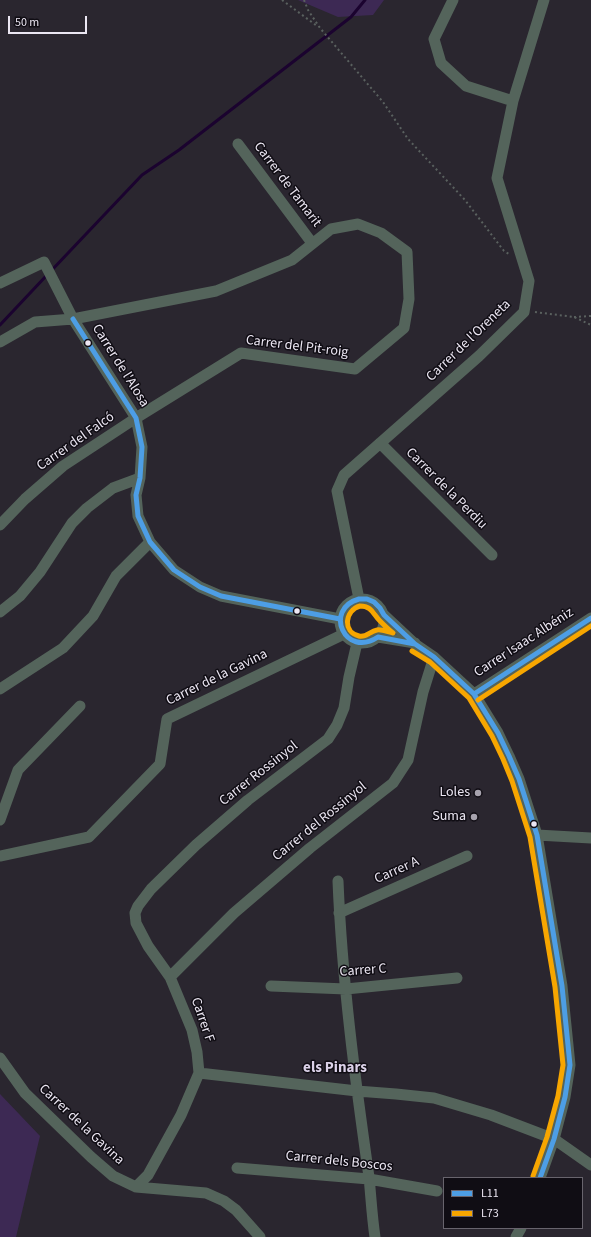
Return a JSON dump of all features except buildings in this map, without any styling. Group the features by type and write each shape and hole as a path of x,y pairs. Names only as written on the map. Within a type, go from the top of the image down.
{"street":[{"path":"453,0 434,39 441,63 466,86 513,101"},
{"name":"Carrer de l'Oreneta","path":"360,599 337,491 344,474 479,356 524,312 528,281 497,178 513,101 544,0"},
{"name":"Carrer de Tamarit","path":"238,144 312,243"},
{"name":"Carrer del Pit-roig","path":"0,342 34,322 73,319 216,291 292,260 331,229 358,224 381,233 407,252 410,299 404,328 355,369 241,353 136,418"},
{"name":"Carrer de l'Alosa","path":"0,283 45,264 73,319 136,418 142,447 140,478 136,495 138,516 150,542 174,570 200,587 221,596 340,619"},
{"name":"Carrer del Falcó","path":"0,525 25,499 63,466 136,418"},
{"name":"Carrer de la Perdiu","path":"380,443 492,555"},
{"path":"0,612 20,596 40,572 72,523 87,508 113,488 140,478"},
{"path":"0,689 63,648 93,616 116,576 150,542"},
{"path":"384,615 385,623 383,631 372,641 357,643 350,640 344,634 341,627 340,619 342,612 352,601 367,599 374,602 384,615 416,644 434,657 474,694 498,733 520,779 537,835 562,986 570,1065 565,1097 554,1139 540,1177"},
{"name":"Carrer Isaac Albéniz","path":"474,694 591,618"},
{"name":"Carrer de la Gavina","path":"0,856 89,837 160,764 167,719 344,634"},
{"path":"378,637 416,644"},
{"name":"Carrer Rossinyol","path":"138,906 150,889 248,800 328,739 337,725 344,708 357,643"},
{"name":"Carrer del Rossinyol","path":"170,977 234,913 310,848 392,783 408,760 423,692 434,657"},
{"path":"0,820 18,770 80,706"},
{"path":"537,835 591,838"},
{"name":"Carrer A","path":"339,913 467,856"},
{"path":"338,881 339,913 346,989 375,1237"},
{"name":"Carrer F","path":"136,1187 148,1175 181,1115 199,1073 197,1052 192,1030 170,977 148,946 136,923 135,913 138,906"},
{"name":"Carrer C","path":"271,986 346,989 457,978"},
{"name":"Carrer de la Gavina","path":"0,1058 26,1093 91,1157 113,1176 136,1187 206,1193 224,1201 236,1210 260,1237"},
{"path":"199,1073 434,1098 491,1115 554,1139 591,1165"},
{"name":"Carrer dels Boscos","path":"237,1168 369,1179 437,1190"}],"path":[{"path":"282,0 320,28"},
{"path":"304,0 308,10 320,28 382,102 408,139 465,200 504,252 521,260"},
{"path":"524,312 538,312 574,317 591,316"},
{"path":"574,317 591,325"}],"shaded area":[{"path":"298,0 384,0 373,15 338,17"},
{"path":"0,1094 40,1136 16,1237 0,1237"}],"waterway":[{"path":"51,271 142,175 179,150 351,17 365,0"},
{"path":"0,325 47,275"}],"transit line":[{"name":"L11","path":"73,319 136,418 142,447 140,478 136,495 138,516 150,542 174,570 200,587 221,596 340,619"},
{"name":"L11","path":"359,599 367,599 374,602 384,615 415,644 378,637 366,642 356,642 348,637 343,630 340,621 342,612 348,604 359,599"},
{"name":"L73","path":"360,606 370,609 393,633 379,630 364,636 354,634 348,626 349,616 355,608 360,606"},
{"name":"L11","path":"474,694 591,618"},
{"name":"L73","path":"478,700 591,626"},
{"name":"L11","path":"415,644 434,657 474,694 498,733 509,756 519,779 537,835 562,986 570,1065 565,1097 554,1139 540,1177"},
{"name":"L73","path":"412,651 430,662 469,698 492,736 503,759 512,781 530,837 555,987 563,1065 558,1096 547,1137 533,1176"}],"place":[{"name":"Loles","path":"478,793"},
{"name":"Suma","path":"474,817"}],"district":[{"name":"els Pinars","path":"335,1069"}]}
